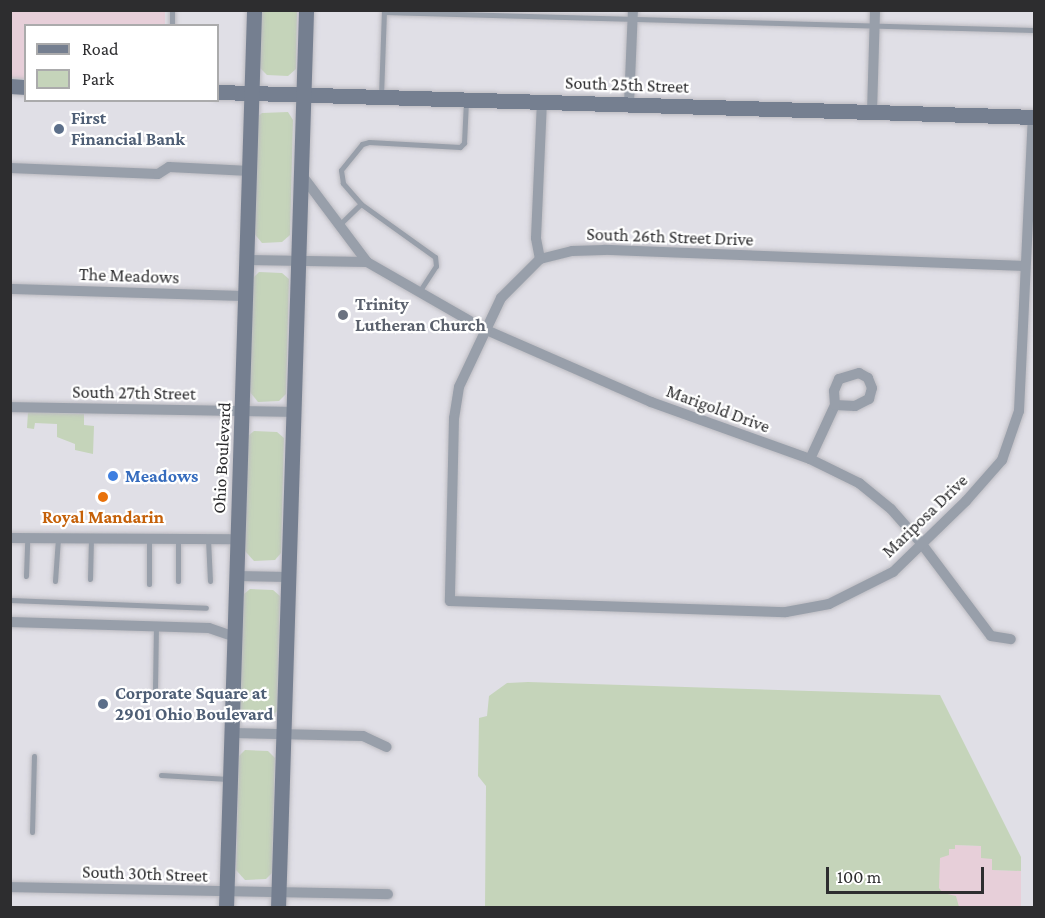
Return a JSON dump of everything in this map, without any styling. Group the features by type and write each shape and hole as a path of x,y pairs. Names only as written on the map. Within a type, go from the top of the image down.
{"street":[{"name":"Ohio Boulevard","path":"226,900 236,576 244,412 254,10"},
{"path":"278,901 306,10"},
{"path":"872,111 875,10"},
{"path":"629,104 633,14"},
{"name":"South 25th Street","path":"219,92 1034,117"},
{"path":"484,329 501,298 540,259 536,238 542,102"},
{"name":"Mariposa Drive","path":"484,329 459,387 454,418 450,601 786,612 829,604 893,572 966,501 1002,460 1019,411 1034,117"},
{"path":"10,168 158,174 169,167 250,171"},
{"name":"Marigold Drive","path":"301,174 367,262 484,329 651,402 810,459 859,483 891,509 921,543 991,636 1011,639"},
{"name":"South 26th Street Drive","path":"540,259 573,251 604,250 1025,266"},
{"name":"Marigold Drive","path":"247,260 367,262"},
{"name":"The Meadows","path":"10,289 246,296"},
{"path":"810,459 835,405"},
{"name":"South 27th Street","path":"10,407 293,412"},
{"path":"10,538 238,539"},
{"path":"236,576 288,577"},
{"path":"10,622 209,628 235,637"},
{"path":"232,733 363,736 387,747"},
{"name":"South 30th Street","path":"10,887 278,901 388,894"}],"lane":[{"path":"381,96 384,11 633,14 875,27 1035,30"},
{"path":"419,292 436,266 435,257 361,204 340,177 362,144 460,147 464,143 466,99"},
{"path":"339,225 361,204"},
{"path":"26,576 27,538"},
{"path":"55,580 58,538"},
{"path":"90,579 91,538"},
{"path":"149,539 149,584"},
{"path":"178,539 178,580"},
{"path":"208,539 210,581"},
{"path":"10,600 206,608"},
{"path":"155,689 156,626"},
{"path":"32,832 34,756"},
{"path":"161,775 231,779"}],"shaded area":[{"path":"11,10 165,11 165,24 24,24 24,79 11,78"},
{"path":"955,845 982,846 992,859 992,870 1021,871 1021,907 811,908"}],"green space":[{"path":"260,11 297,11 296,69 288,76 267,75 258,66"},
{"path":"288,112 293,120 290,235 282,242 262,243 253,232 256,118 262,113"},
{"path":"259,272 282,273 289,279 286,394 279,401 258,402 250,392 253,278"},
{"path":"28,412 84,414 84,425 94,426 93,454 75,450 75,444 57,437 57,424 35,423 34,429 27,428"},
{"path":"254,431 277,432 284,438 281,553 275,560 254,561 245,551 248,436"},
{"path":"250,589 273,590 280,596 277,711 270,718 249,719 240,709 244,594"},
{"path":"507,683 940,695 1021,857 1021,871 992,870 992,859 981,858 981,846 955,845 955,849 949,849 949,855 940,858 939,888 943,893 956,896 959,907 485,907 486,786 478,776 479,718 487,716 489,696"},
{"path":"245,750 268,751 275,758 272,873 266,879 245,880 236,870 239,756"}],"place":[{"name":"First Financial Bank","path":"59,129"},
{"name":"Trinity Lutheran Church","path":"343,315"},
{"name":"Meadows","path":"113,476"},
{"name":"Royal Mandarin","path":"103,497"},
{"name":"Corporate Square at 2901 Ohio Boulevard","path":"103,704"}]}
